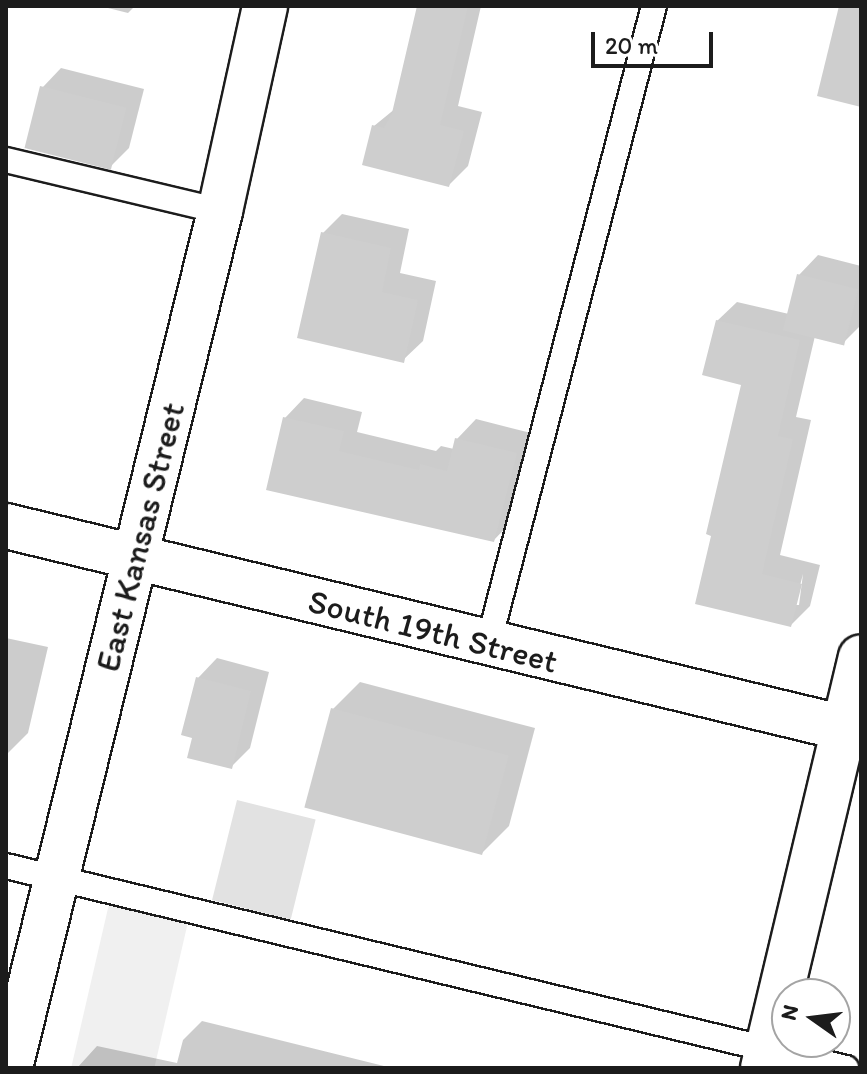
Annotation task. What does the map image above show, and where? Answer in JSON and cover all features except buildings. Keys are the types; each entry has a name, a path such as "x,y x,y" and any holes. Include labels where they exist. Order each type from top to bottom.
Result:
{"street":[{"name":"East Kansas Street","path":"10,1068 53,878 220,211 265,6"},
{"name":"South 19th Street","path":"6,526 852,731"},
{"path":"766,1059 852,731 861,658"}],"lane":[{"path":"488,645 654,6"},
{"path":"6,160 220,211"},
{"path":"6,866 766,1059 846,1068"}],"shaded area":[{"path":"237,800 316,820 291,920 212,900"},
{"path":"109,904 188,922 154,1068 71,1068"}]}
